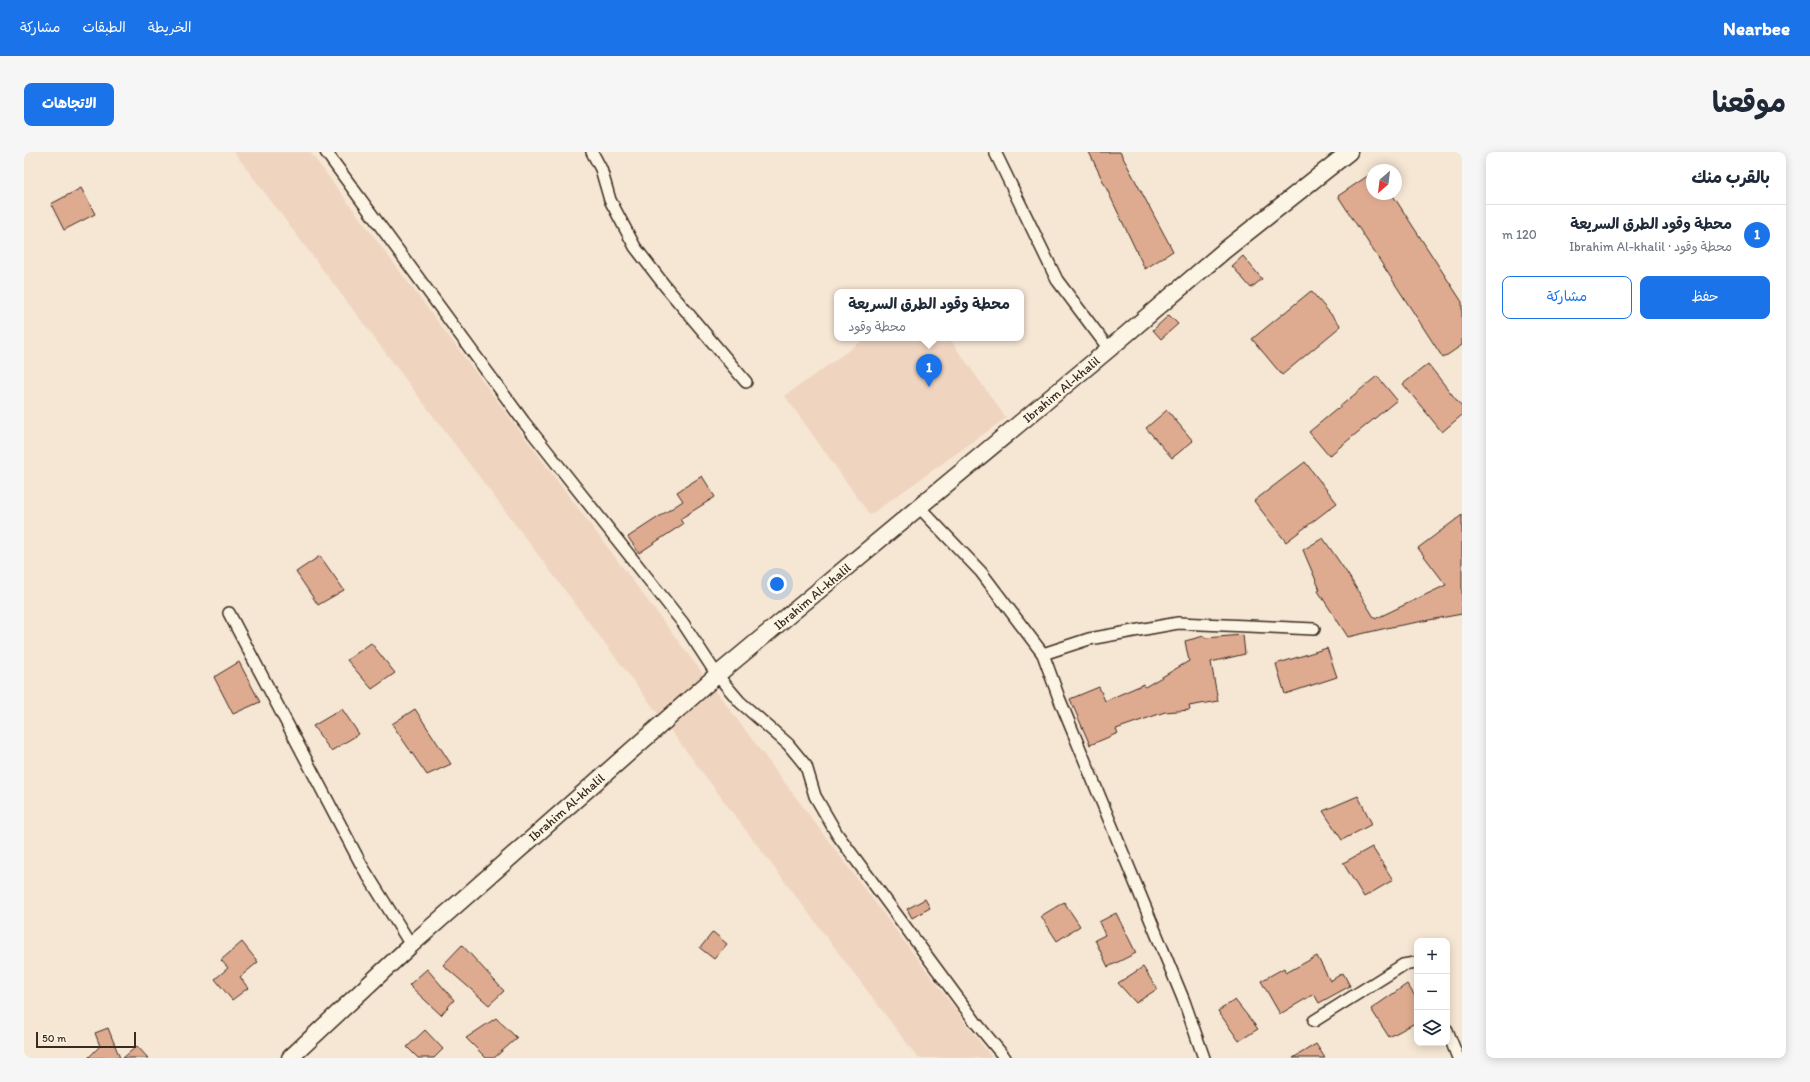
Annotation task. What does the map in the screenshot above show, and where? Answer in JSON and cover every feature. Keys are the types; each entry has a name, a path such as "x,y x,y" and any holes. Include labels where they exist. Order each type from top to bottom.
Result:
{"street":[{"path":"326,152 524,422 683,623 717,675 740,702 788,744 806,766 815,796 837,834 977,1024 1004,1058"},
{"path":"592,152 601,169 610,200 635,247 665,286 746,382"},
{"path":"995,152 1057,280 1109,349"},
{"name":"Ibrahim Al-khalil","path":"290,1058 411,945 717,675 1109,349 1225,250 1349,152"},
{"path":"919,507 981,572 1043,654 1059,698 1184,1001 1204,1058"},
{"path":"229,613 362,866 411,945"},
{"path":"1043,654 1089,639 1178,623 1314,629"},
{"path":"1314,1021 1403,964 1414,963"},
{"path":"1450,1038 1458,1058"}],"shaded area":[{"path":"234,152 310,152 992,1058 918,1058"},
{"path":"862,341 951,341 1006,418 870,515 785,396"}],"building":[{"path":"1089,152 1120,152 1173,251 1145,269"},
{"path":"1366,177 1366,200 1396,200 1462,302 1462,345 1443,358 1338,196"},
{"path":"81,188 95,214 64,230 51,204"},
{"path":"1243,256 1262,279 1251,288 1232,266"},
{"path":"1311,291 1341,326 1282,375 1252,339"},
{"path":"1169,315 1178,324 1161,339 1153,330"},
{"path":"1428,364 1462,407 1462,415 1442,432 1403,384"},
{"path":"1377,376 1397,400 1329,456 1309,432"},
{"path":"1167,410 1193,441 1172,458 1146,428"},
{"path":"1305,462 1337,503 1286,542 1254,501"},
{"path":"702,476 715,497 680,519 683,524 639,553 628,537 683,501 677,492"},
{"path":"1462,515 1462,614 1391,627 1348,637 1318,591 1320,590 1303,550 1323,538 1347,573 1375,619 1446,585 1418,548"},
{"path":"320,556 344,590 318,605 296,572"},
{"path":"1243,635 1245,654 1211,662 1218,701 1189,706 1190,710 1165,712 1116,729 1118,733 1090,745 1070,699 1099,687 1105,701 1144,684 1145,687 1189,661 1185,641 1204,636 1205,638"},
{"path":"371,643 395,673 372,689 347,660"},
{"path":"1327,648 1337,677 1285,694 1276,664"},
{"path":"239,662 260,702 233,714 214,677"},
{"path":"342,709 359,734 331,751 313,726"},
{"path":"415,709 451,764 427,775 392,724"},
{"path":"1358,796 1372,824 1342,840 1323,811"},
{"path":"1372,847 1393,880 1364,897 1343,863"},
{"path":"925,899 930,908 912,918 907,909"},
{"path":"1064,902 1080,926 1057,941 1041,916"},
{"path":"1116,913 1136,953 1108,967 1095,940 1105,935 1099,922"},
{"path":"713,932 727,944 714,959 700,948"},
{"path":"242,942 258,962 240,977 248,988 232,1000 215,979 228,968 221,960"},
{"path":"462,945 504,991 489,1005 443,965"},
{"path":"1317,956 1330,981 1343,973 1350,986 1319,1003 1314,994 1280,1014 1261,981 1284,968 1286,973"},
{"path":"1143,967 1157,989 1136,1003 1118,983"},
{"path":"427,969 454,1000 441,1015 409,985"},
{"path":"1407,984 1414,994 1414,1024 1389,1037 1371,1009"},
{"path":"1235,1000 1258,1029 1239,1041 1218,1011"},
{"path":"496,1018 517,1038 494,1058 486,1058 466,1038"},
{"path":"108,1028 120,1058 88,1058 100,1046 95,1033"},
{"path":"425,1030 443,1049 434,1058 418,1058 407,1047"},
{"path":"1316,1044 1325,1058 1293,1058"},
{"path":"137,1046 148,1058 123,1058"}],"place":[{"name":"محطة وقود الطرق السريعة","path":"929,387"}]}
